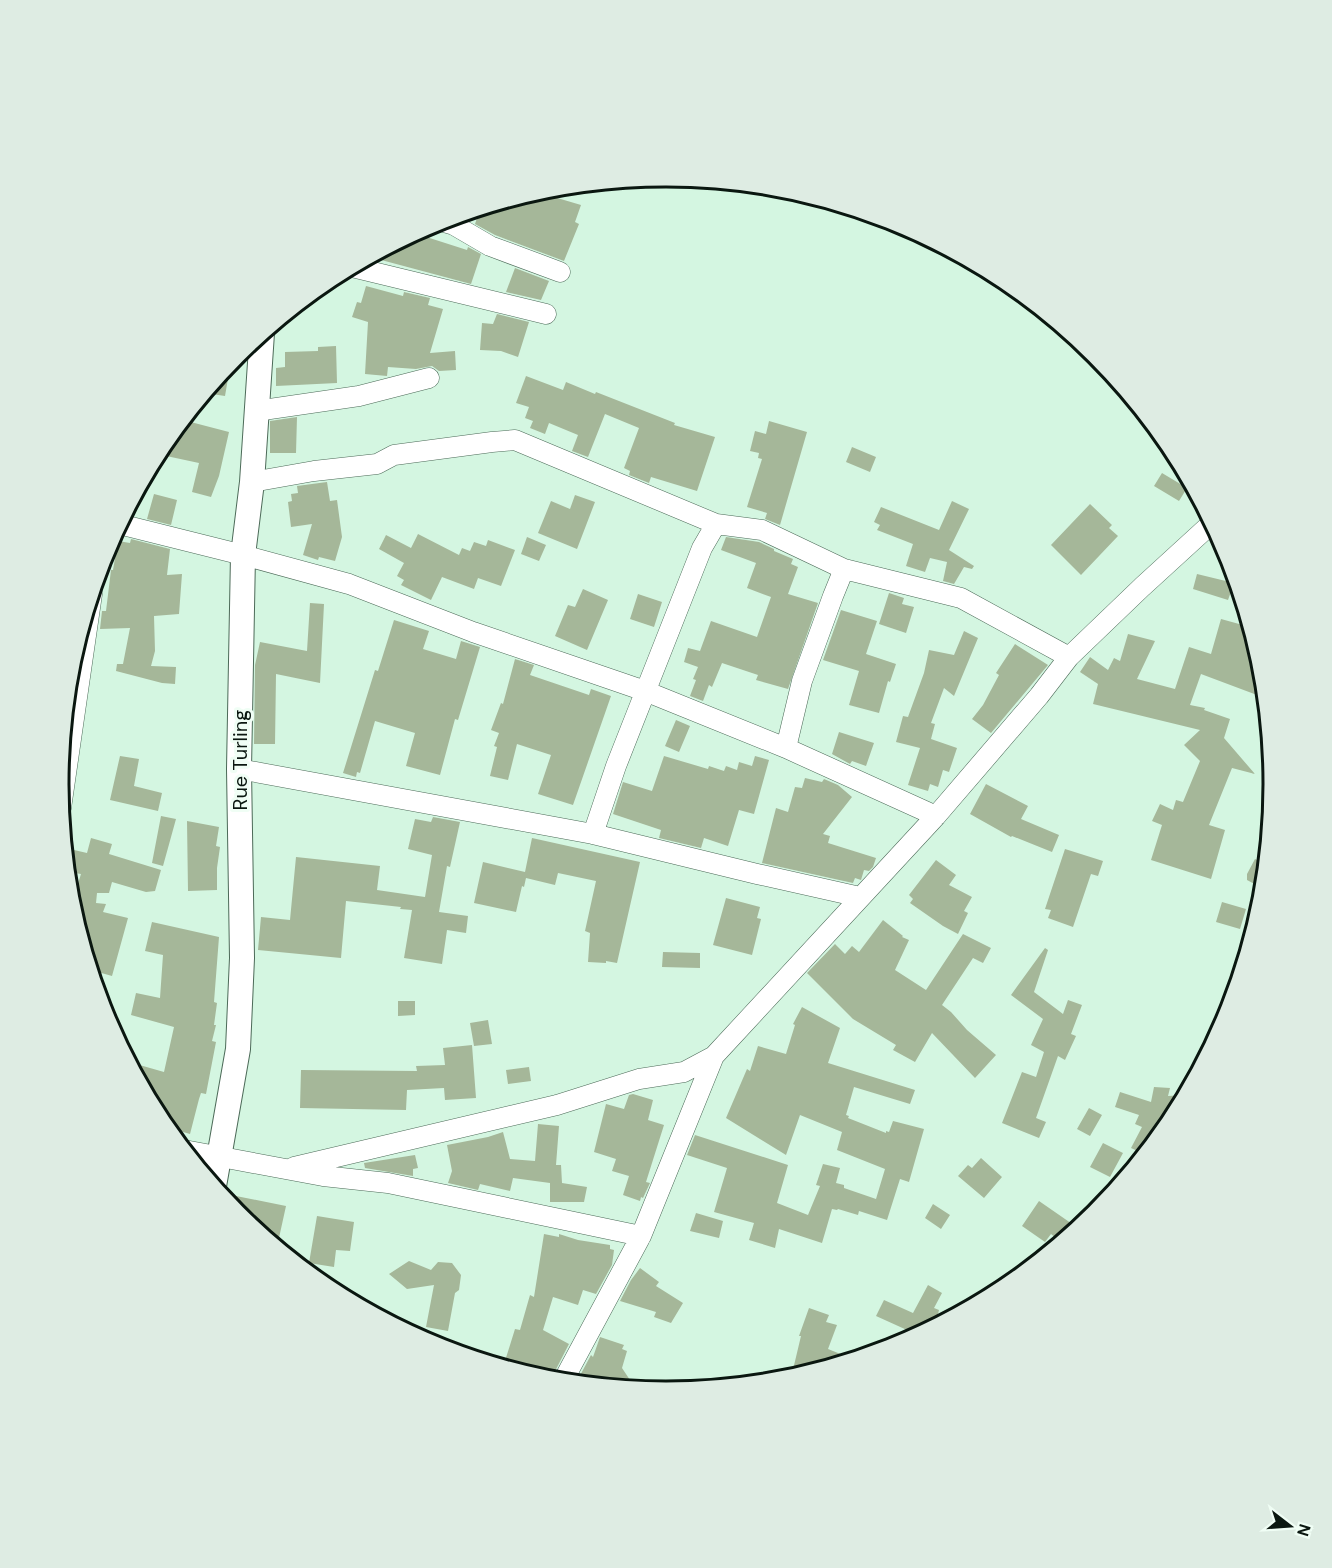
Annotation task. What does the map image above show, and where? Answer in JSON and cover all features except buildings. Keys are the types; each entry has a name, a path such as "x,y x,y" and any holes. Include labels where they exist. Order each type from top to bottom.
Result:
{"main road":[{"name":"Rue Turling","path":"216,1177 238,1049 242,958 239,769 243,555 252,482 261,346"}],"street":[{"path":"455,226 490,246 560,272"},
{"path":"363,270 546,314"},
{"path":"256,411 359,396 429,378"},
{"path":"252,482 314,471 377,464 394,455 492,441 515,440 716,525 762,530 844,569 961,598 1069,657"},
{"path":"593,834 645,691 702,548 716,525"},
{"path":"128,526 350,584 473,632 645,691 786,748 936,816"},
{"path":"290,1168 557,1105 639,1079 684,1072 714,1056 936,816 1039,696 1069,657 1206,530"},
{"path":"786,748 802,681 844,569"},
{"path":"70,746 83,653"},
{"path":"239,769 593,834 860,897"},
{"path":"567,1373 641,1236 714,1056"},
{"path":"196,1152 290,1168 323,1176 388,1183 641,1236"}]}
